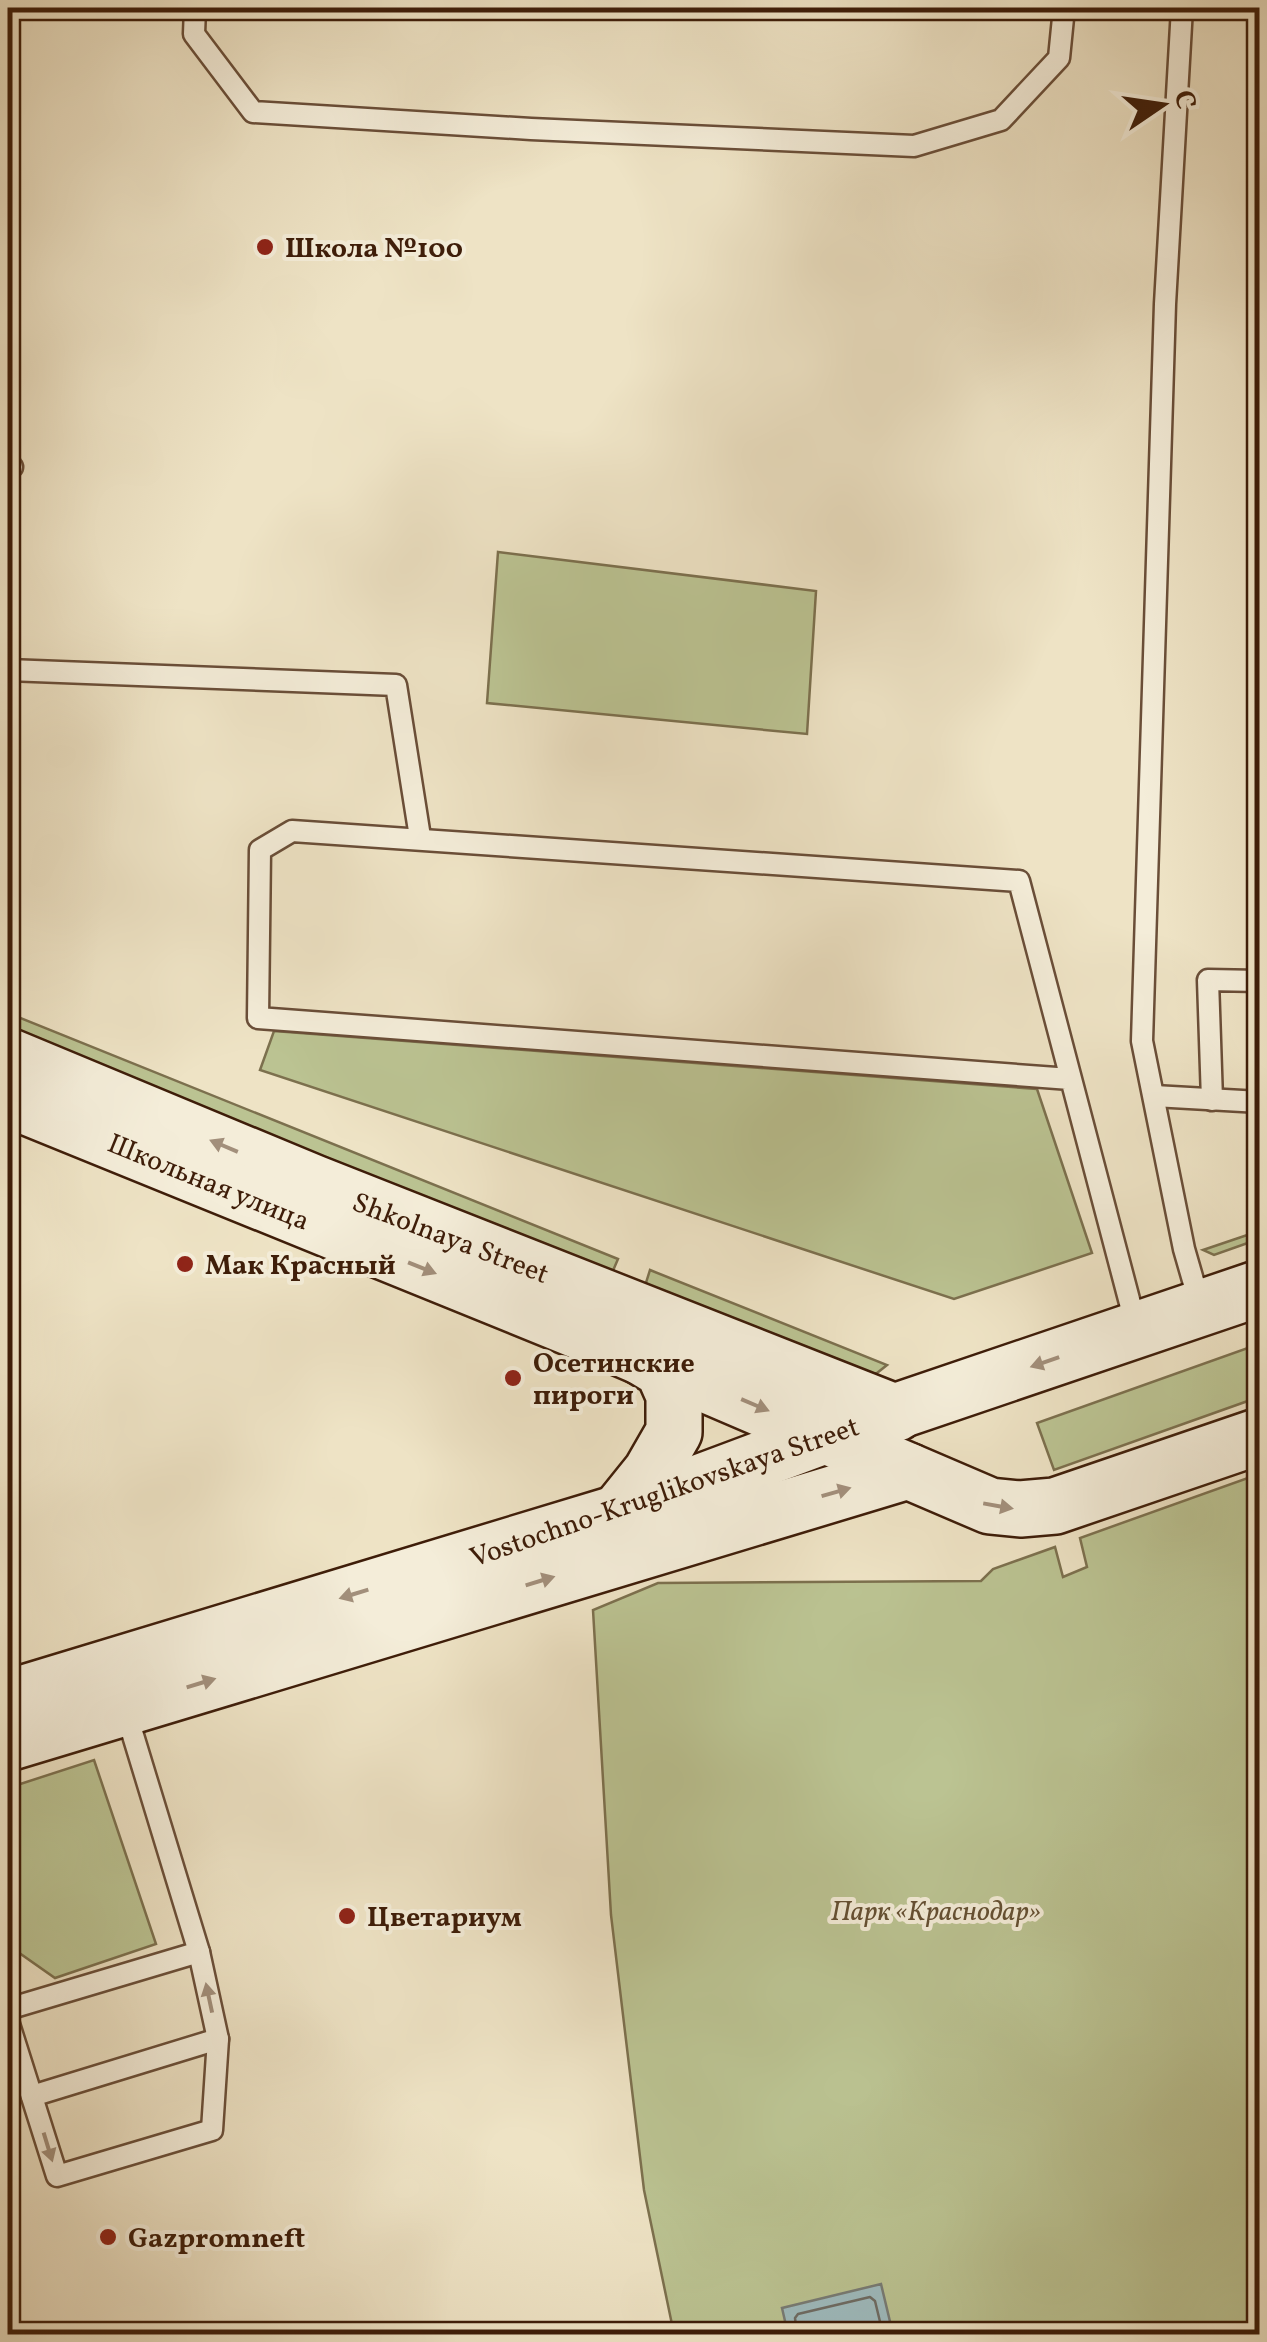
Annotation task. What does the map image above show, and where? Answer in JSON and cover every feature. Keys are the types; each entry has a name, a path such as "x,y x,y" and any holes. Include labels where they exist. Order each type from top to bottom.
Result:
{"main road":[{"name":"Shkolnaya Street","path":"8,1056 314,1183 897,1413"},
{"name":"Школьная улица","path":"8,1099 640,1356 908,1470"},
{"name":"Vostochno-Kruglikovskaya Street","path":"8,1743 118,1687 618,1513 824,1436 1260,1288"},
{"path":"618,1513 651,1472 674,1432 674,1395 663,1370 640,1356"},
{"path":"908,1470 990,1506 1055,1506 1260,1436"},
{"name":"Vostochno-Kruglikovskaya Street","path":"8,1698 118,1687 908,1470"}],"lane":[{"path":"195,8 194,34 252,112 914,146 1002,120 1058,58 1064,8"},
{"path":"1182,8 1165,304 1142,1041 1184,1249 1201,1309"},
{"path":"8,670 396,685 420,838"},
{"path":"1070,1079 258,1018 260,850 292,831 1019,880 1137,1330"},
{"path":"1212,1100 1208,980 1260,981"},
{"path":"1154,1096 1260,1102"},
{"path":"8,2021 57,2176 212,2130 218,2039 199,1952 118,1687"},
{"path":"8,2009 199,1952"},
{"path":"32,2096 218,2039"}],"green space":[{"path":"498,552 816,591 807,734 487,703"},
{"path":"8,1013 618,1259 612,1273 8,1029"},
{"path":"274,1031 1037,1089 1092,1253 954,1299 260,1070"},
{"path":"1259,1231 1259,1239 1214,1255 1203,1250"},
{"path":"650,1270 887,1365 877,1373 860,1374 645,1286"},
{"path":"1259,1344 1259,1397 1054,1470 1037,1423"},
{"name":"Парк «Краснодар»","path":"1259,1474 1259,2334 674,2334 644,2190 611,1915 593,1610 658,1583 981,1581 993,1569 1055,1547 1063,1577 1087,1567 1080,1538"},
{"path":"94,1760 156,1944 55,1978 8,1945 8,1788"}],"water":[{"path":"881,2284 893,2334 788,2334 782,2308"}],"place":[{"name":"Школа №100","path":"265,247"},
{"name":"Мак Красный","path":"185,1264"},
{"name":"Осетинские пироги","path":"513,1378"},
{"name":"Цветариум","path":"347,1916"},
{"name":"Gazpromneft","path":"108,2237"}]}
